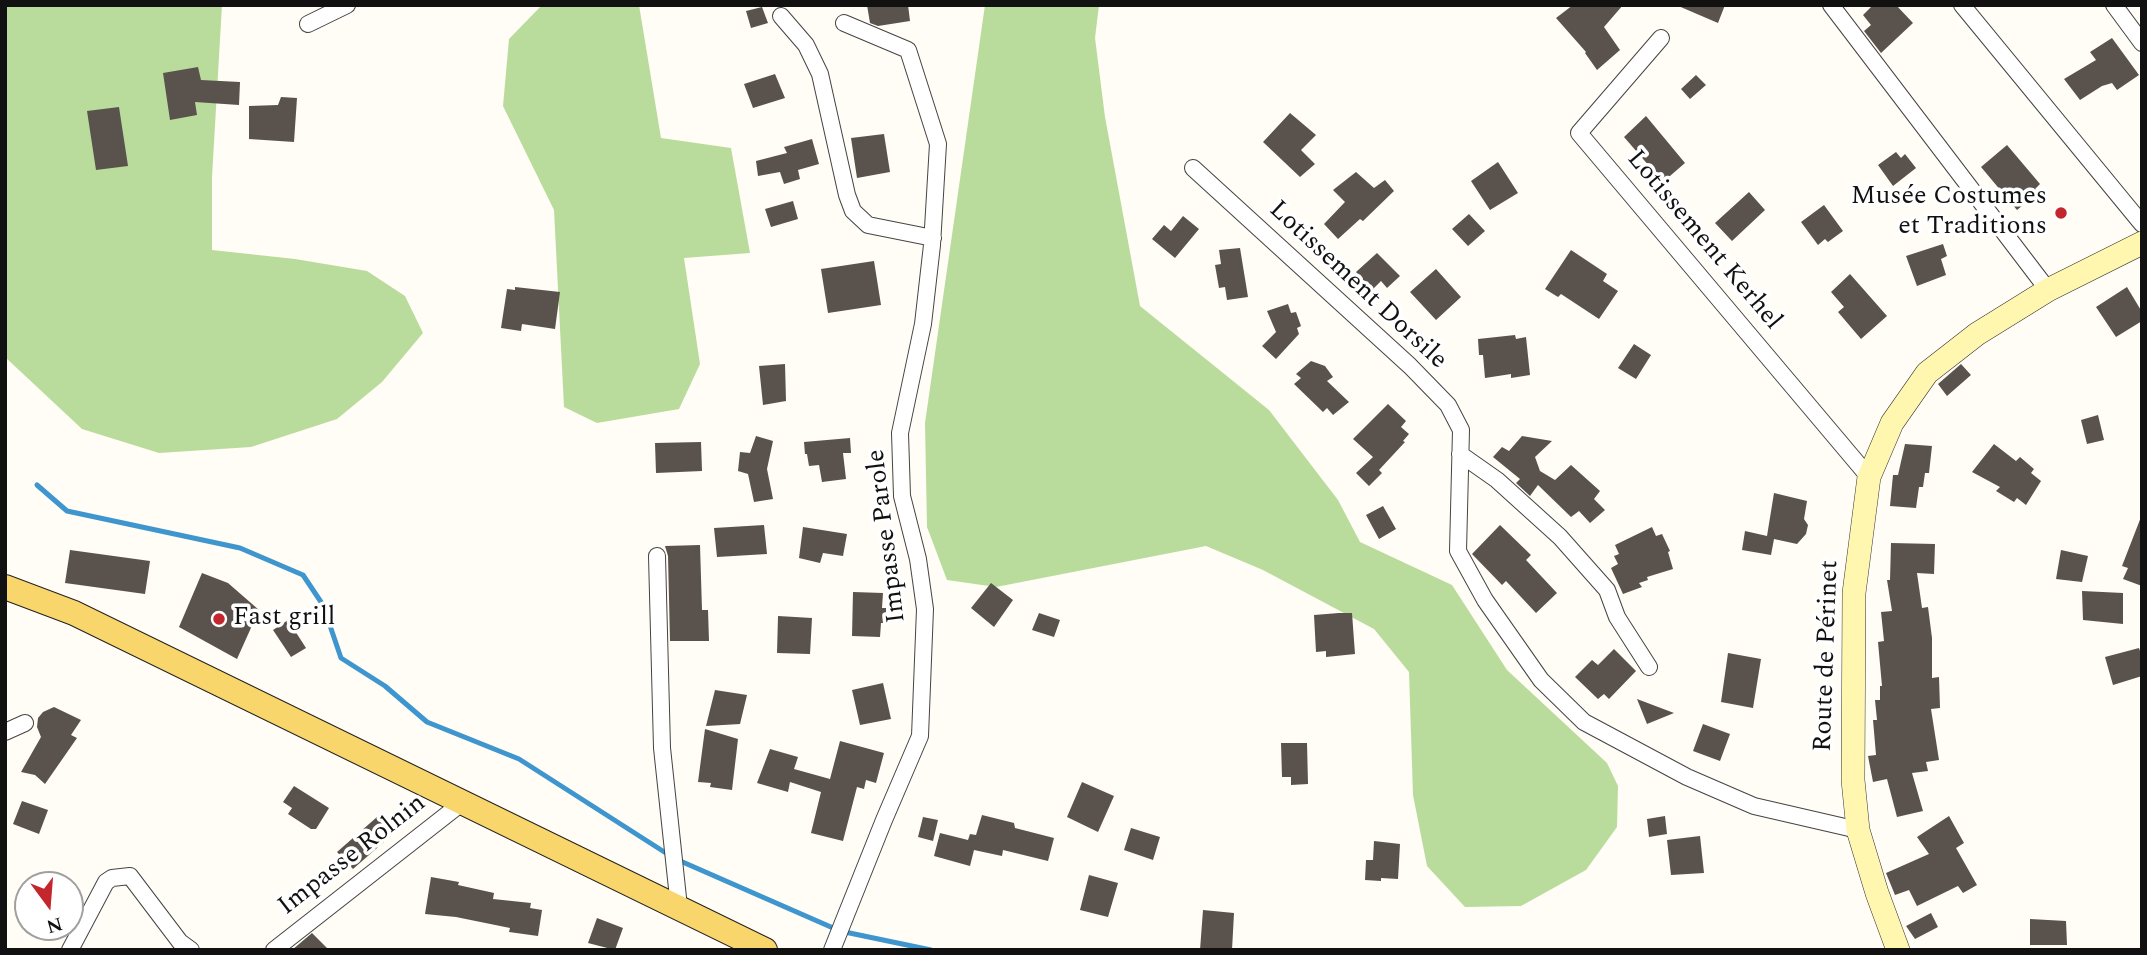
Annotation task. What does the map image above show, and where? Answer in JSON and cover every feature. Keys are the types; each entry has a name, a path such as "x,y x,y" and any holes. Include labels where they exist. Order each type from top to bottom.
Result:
{"main road":[{"name":"Route de Périnet","path":"1898,950 1858,830 1853,780 1854,593 1869,477 1892,423 1927,373 1977,334 2048,290 2142,243"},
{"path":"5,587 74,613 765,950"}],"street":[{"path":"308,24 346,5"},
{"path":"1831,5 2048,290"},
{"path":"1962,5 2142,224"},
{"path":"2114,5 2142,44"},
{"path":"781,16 806,45 820,74 853,211 868,225 933,238"},
{"name":"Impasse Parole","path":"837,938 920,736 925,609 918,559 902,496 900,433 923,324 933,238 938,144 908,50 844,23"},
{"name":"Lotissement Kerhel","path":"1661,38 1579,133 1869,477"},
{"name":"Lotissement Dorsile","path":"1194,169 1410,366 1448,405 1461,430 1458,551 1486,600 1541,680 1584,722 1687,776 1754,806 1858,830"},
{"path":"1460,454 1497,480 1560,537 1607,590 1617,617 1649,667"},
{"path":"657,556 662,748 679,907"},
{"path":"5,732 26,723"},
{"name":"Impasse Rolnin","path":"274,950 463,802"},
{"path":"70,950 106,882 121,876 130,876 138,884 188,949"}],"green space":[{"path":"5,5 222,5 212,177 212,250 295,259 367,271 405,296 423,333 382,382 337,419 251,447 159,453 82,429 5,357"},
{"path":"542,5 639,5 661,138 731,148 750,253 684,258 700,364 679,409 597,423 564,407 554,210 503,106 509,39"},
{"path":"985,5 1099,5 1095,38 1105,117 1140,306 1269,410 1338,500 1360,542 1452,585 1507,670 1607,763 1618,786 1617,827 1586,870 1521,906 1465,907 1427,866 1413,795 1409,672 1374,629 1263,570 1206,546 996,587 947,580 927,527 925,423"}],"building":[{"path":"867,5 908,5 910,21 878,26 870,23"},
{"path":"1573,5 1623,5 1604,27 1620,50 1597,70 1586,52 1556,18"},
{"path":"1676,5 1725,5 1718,23"},
{"path":"1873,5 1896,5 1913,23 1881,53 1864,31 1871,25 1863,15"},
{"path":"762,7 768,23 751,28 746,11"},
{"path":"2112,38 2139,75 2117,90 2112,83 2080,100 2064,79 2096,60 2090,52"},
{"path":"198,67 201,80 240,82 239,105 195,102 197,115 170,120 163,73"},
{"path":"775,74 785,98 753,108 744,84"},
{"path":"1696,75 1706,85 1690,99 1681,89"},
{"path":"281,97 297,98 294,142 249,139 249,106 278,105"},
{"path":"119,107 128,166 96,170 87,111"},
{"path":"1290,113 1316,135 1301,150 1315,164 1300,177 1263,142"},
{"path":"1646,116 1685,163 1663,182 1624,137"},
{"path":"884,134 890,172 857,178 851,138"},
{"path":"812,139 819,164 798,170 800,179 784,184 780,172 758,176 756,161 787,153 784,147"},
{"path":"2007,145 2040,184 2035,189 2038,193 2017,210 1981,167"},
{"path":"1896,152 1901,158 1905,154 1916,168 1893,186 1878,165"},
{"path":"1498,162 1518,193 1490,210 1471,181"},
{"path":"1356,172 1374,188 1385,180 1394,191 1363,221 1360,219 1338,239 1324,224 1345,202 1333,190"},
{"path":"1749,192 1765,210 1732,241 1715,223"},
{"path":"793,201 798,219 771,227 765,209"},
{"path":"1824,205 1843,231 1828,242 1825,239 1818,245 1801,222"},
{"path":"1469,214 1485,231 1468,246 1452,229"},
{"path":"1183,216 1199,229 1175,258 1152,239 1164,225 1171,231"},
{"path":"1943,244 1947,256 1941,259 1946,275 1917,286 1906,256"},
{"path":"1240,248 1248,297 1227,300 1225,287 1219,288 1215,265 1221,264 1219,250"},
{"path":"1571,250 1607,274 1603,281 1618,291 1599,319 1561,294 1558,297 1545,289"},
{"path":"1377,253 1400,276 1387,288 1381,281 1372,290 1356,272"},
{"path":"874,261 881,305 828,313 821,269"},
{"path":"1436,269 1461,297 1436,320 1410,292"},
{"path":"1850,274 1887,316 1861,339 1838,312 1844,307 1831,292"},
{"path":"515,287 560,292 555,329 522,324 521,331 501,328 507,289 515,290"},
{"path":"2127,287 2142,312 2142,321 2116,337 2096,307"},
{"path":"1288,304 1291,313 1296,312 1301,326 1297,328 1299,334 1276,359 1262,346 1276,332 1267,311"},
{"path":"1515,335 1516,339 1526,337 1530,375 1511,378 1511,374 1485,378 1478,339"},
{"path":"1634,344 1651,355 1636,379 1618,368"},
{"path":"1311,361 1325,366 1333,377 1327,381 1349,402 1333,415 1327,408 1323,412 1294,384 1301,378 1296,374"},
{"path":"785,364 786,401 763,405 759,366"},
{"path":"1961,364 1971,375 1947,396 1938,384"},
{"path":"1388,404 1406,421 1401,427 1409,434 1379,470 1382,473 1369,486 1356,473 1373,457 1353,439"},
{"path":"2098,415 2104,440 2087,444 2081,420"},
{"path":"756,436 773,441 767,469 773,499 754,502 748,474 738,471 740,452 750,453"},
{"path":"1522,436 1552,441 1535,457 1540,471 1555,480 1571,465 1600,491 1594,499 1605,510 1590,523 1579,511 1571,517 1538,485 1530,496 1516,483 1520,479 1493,457 1502,447 1509,451"},
{"path":"850,438 851,453 843,453 846,479 822,482 819,465 809,466 804,442"},
{"path":"701,442 702,471 656,473 655,443"},
{"path":"1905,444 1932,446 1929,473 1925,473 1923,487 1919,487 1916,508 1890,506 1893,475 1898,475"},
{"path":"1994,444 2016,461 2020,457 2034,469 2031,473 2041,481 2026,505 2017,498 2014,502 1996,491 2000,487 1972,472"},
{"path":"1774,493 1807,501 1804,519 1808,525 1806,534 1797,544 1774,539 1771,555 1742,550 1745,531 1767,536"},
{"path":"1383,506 1396,529 1379,539 1366,515"},
{"path":"2141,517 2142,586 2123,579 2128,568 2122,566"},
{"path":"764,525 767,554 717,557 714,528"},
{"path":"1500,525 1531,555 1526,560 1557,593 1536,613 1506,581 1502,585 1472,554"},
{"path":"803,527 847,534 843,556 823,553 820,563 799,558"},
{"path":"1652,527 1656,536 1662,534 1670,551 1668,552 1673,569 1647,577 1648,580 1639,583 1642,587 1623,594 1611,568 1618,564 1614,556 1619,554 1615,545"},
{"path":"1891,543 1935,544 1934,574 1917,573 1922,608 1928,607 1932,638 1932,678 1939,677 1940,708 1931,709 1939,760 1926,762 1928,771 1912,773 1923,811 1897,817 1887,779 1873,782 1868,756 1876,755 1873,720 1877,720 1875,700 1880,700 1882,686 1878,642 1884,641 1881,612 1892,611 1887,580 1890,580"},
{"path":"700,545 702,610 708,610 709,641 670,641 668,556 665,546"},
{"path":"70,550 150,561 145,594 65,583"},
{"path":"2061,550 2088,556 2082,582 2056,579"},
{"name":"Fast grill","path":"202,573 228,583 259,610 237,659 179,627"},
{"path":"991,583 1013,600 994,627 971,608"},
{"path":"2082,591 2123,593 2123,624 2083,620"},
{"path":"853,592 883,593 882,608 886,608 886,623 881,623 880,637 852,636"},
{"path":"1039,613 1060,620 1054,637 1032,630"},
{"path":"1352,613 1355,654 1326,657 1326,651 1316,652 1314,615"},
{"path":"778,616 812,618 810,654 777,653"},
{"path":"288,620 306,648 291,657 273,630"},
{"path":"2139,648 2142,676 2113,685 2105,657"},
{"path":"1614,649 1636,671 1609,699 1604,694 1598,699 1575,677 1592,660 1598,665"},
{"path":"1728,653 1761,659 1753,708 1721,702"},
{"path":"883,683 891,719 860,725 852,690"},
{"path":"715,690 747,695 740,724 706,726"},
{"path":"1637,699 1674,713 1647,724"},
{"path":"54,707 81,720 71,735 77,738 45,784 35,775 21,772 41,737 37,727 38,718 43,712"},
{"path":"1703,724 1730,734 1720,761 1693,751"},
{"path":"705,729 738,739 732,790 710,787 711,783 698,782"},
{"path":"840,741 884,753 876,783 866,780 864,789 857,787 843,841 811,833 821,792 790,782 788,792 757,783 770,749 798,757 794,769 830,779"},
{"path":"1281,743 1307,743 1308,784 1291,785 1291,777 1282,777"},
{"path":"1082,782 1114,796 1098,832 1067,817"},
{"path":"294,786 329,808 316,829 311,829 288,814 292,808 283,802"},
{"path":"22,801 48,810 39,834 13,824"},
{"path":"982,815 1014,823 1015,828 1054,838 1048,861 1003,850 1002,856 974,850 970,866 934,856 940,833 968,840 970,834 976,835"},
{"path":"1665,816 1667,834 1649,837 1647,819"},
{"path":"1949,816 1964,843 1956,848 1977,885 1963,893 1958,886 1917,906 1909,890 1895,895 1886,873 1929,854 1917,837"},
{"path":"377,817 393,834 353,869 337,852"},
{"path":"923,817 938,820 933,841 918,837"},
{"path":"1131,828 1160,837 1153,860 1124,850"},
{"path":"1700,836 1704,873 1671,875 1667,840"},
{"path":"1374,841 1400,844 1398,879 1365,880 1366,860 1373,860"},
{"path":"1089,875 1118,883 1108,917 1080,910"},
{"path":"431,877 494,893 493,899 531,903 530,908 542,910 538,936 509,932 510,928 456,917 425,914"},
{"path":"1203,910 1234,913 1232,950 1200,950"},
{"path":"1931,913 1938,927 1915,939 1906,926"},
{"path":"597,918 623,928 615,950 588,943"},
{"path":"2030,919 2066,921 2067,945 2030,945"},
{"path":"312,933 329,950 292,950"}],"waterway":[{"path":"37,485 67,511 240,548 303,575 323,605 341,658 385,686 427,722 519,759 669,855"},
{"path":"678,860 840,931 931,950"}],"place":[{"name":"Musée Costumes et Traditions","path":"2061,213"},
{"name":"Fast grill","path":"219,619"}]}
